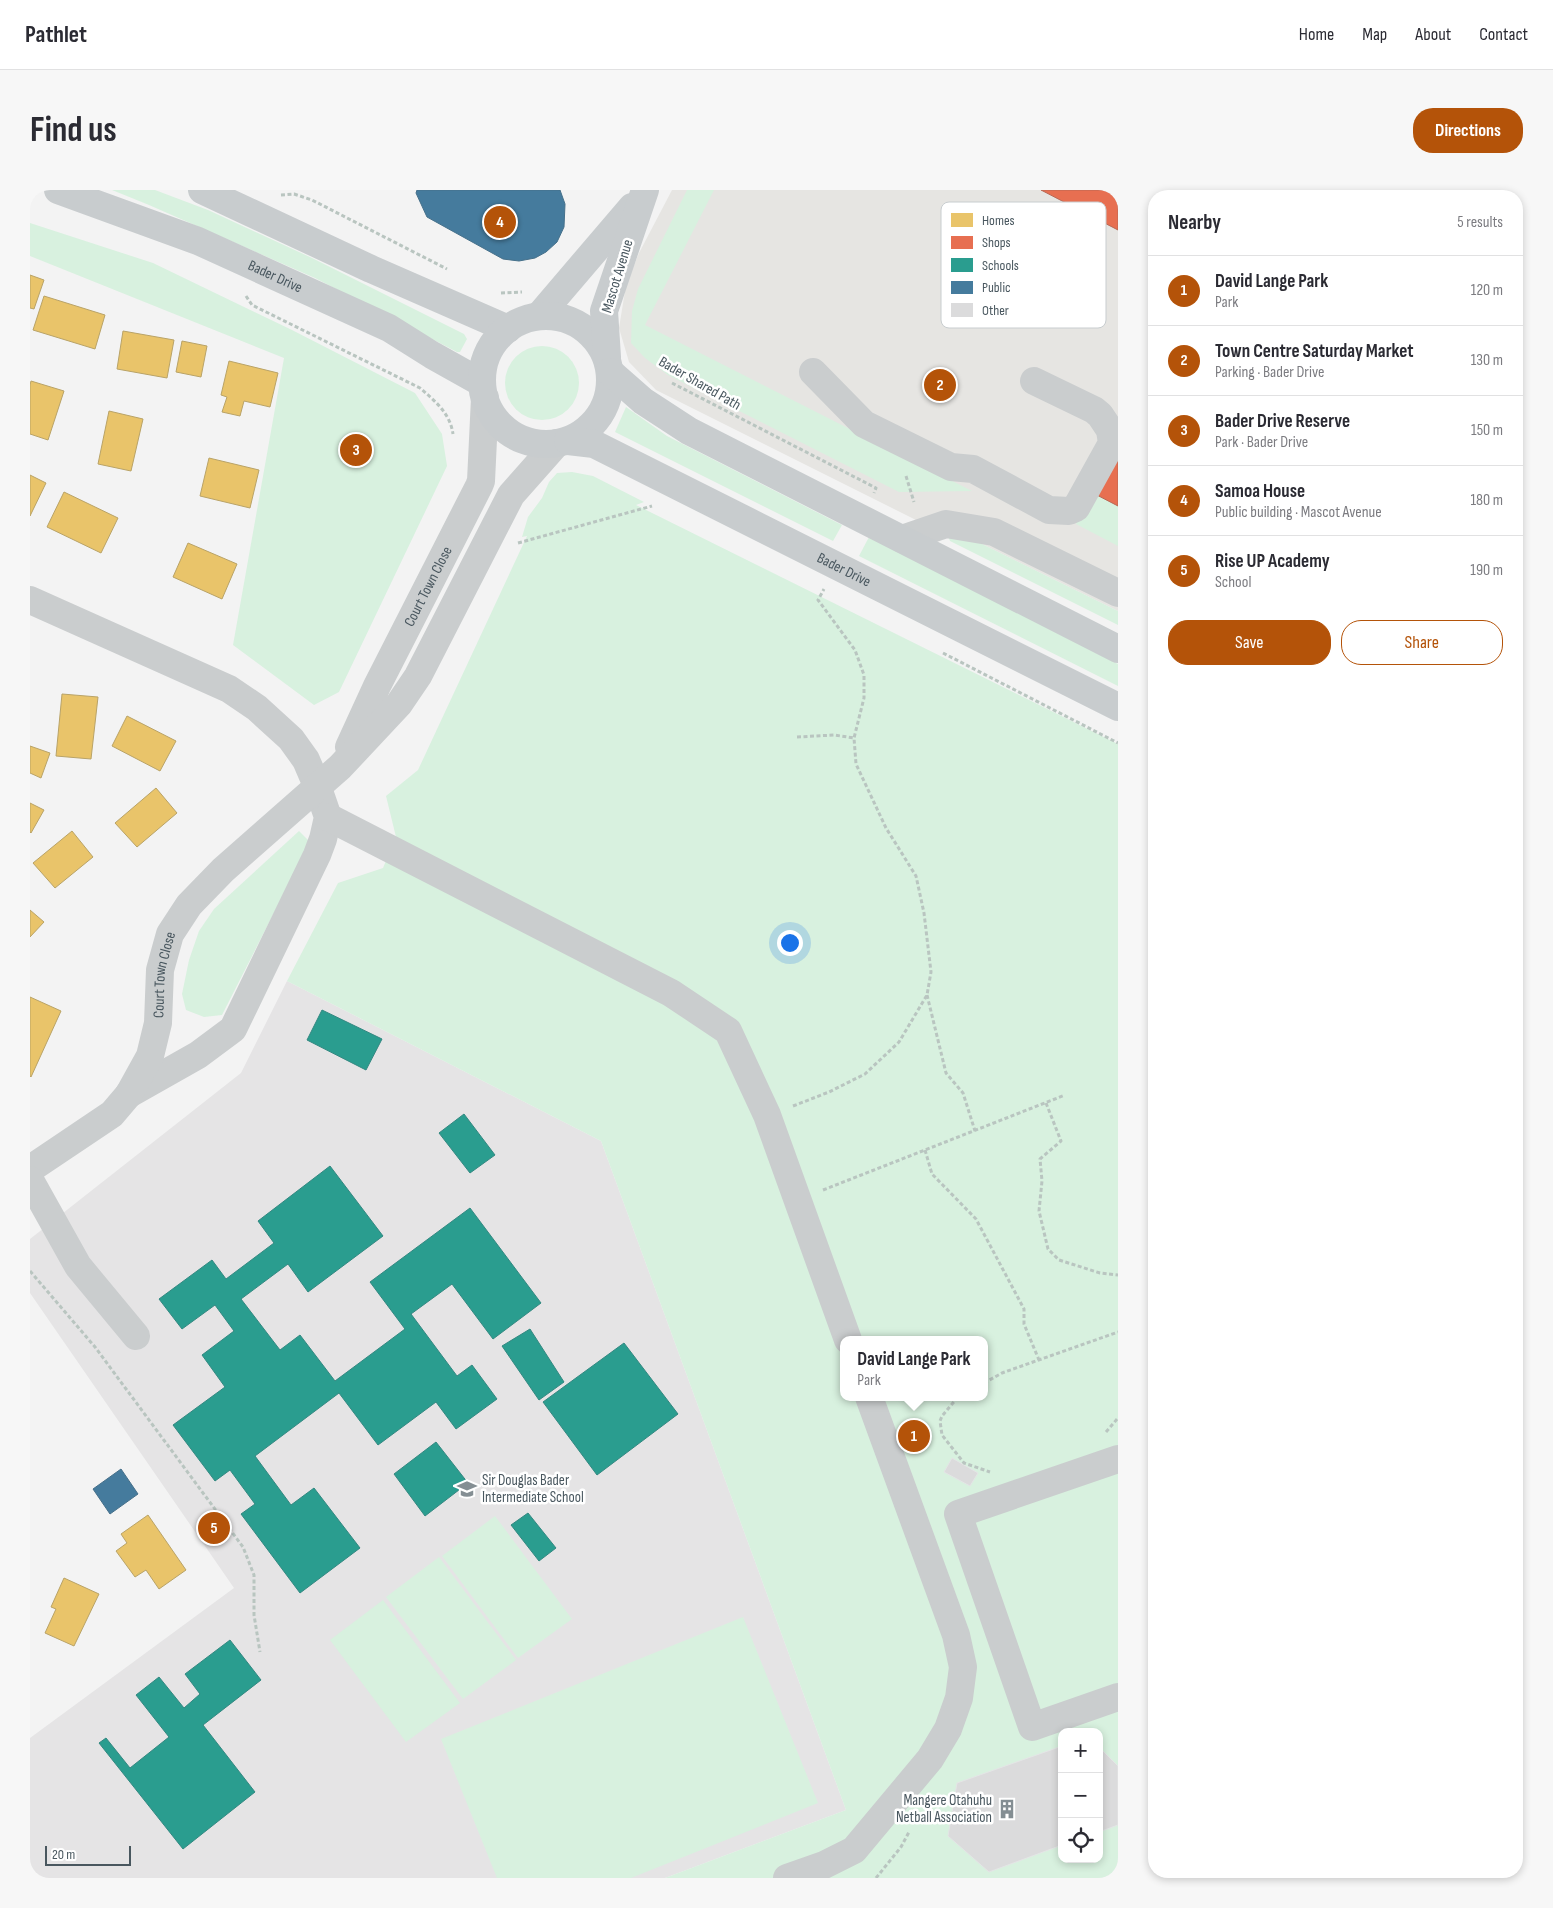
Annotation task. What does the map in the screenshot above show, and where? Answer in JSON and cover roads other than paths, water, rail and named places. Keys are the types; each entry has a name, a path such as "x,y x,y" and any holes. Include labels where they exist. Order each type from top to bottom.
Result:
{"main road":[{"name":"Bader Drive","path":"58,190 198,241 389,328 432,355 483,391"},
{"path":"202,190 371,269 508,329"},
{"name":"Mascot Avenue","path":"539,316 644,192"},
{"name":"Mascot Avenue","path":"609,365 604,311 644,192"},
{"path":"609,365 609,394 602,414 587,430 563,442 539,444 521,439 505,429 493,415 483,391 484,363 493,344 508,329 522,320 539,316 561,317 580,325 596,339 609,365 643,401 690,431 1118,649"},
{"name":"Bader Drive","path":"563,442 594,444 1118,707"}],"street":[{"path":"813,372 864,424 951,467 973,469 1049,510 1068,511 1076,508 1112,443 1110,430 1100,415 1094,410 1034,380"},
{"name":"Court Town Close","path":"340,767 377,686 481,481 483,391"},
{"name":"Court Town Close","path":"30,1169 112,1114 129,1094 150,1056 158,1023 160,970 170,934 188,905 223,870 318,788 399,704 418,676 511,495 563,442"},
{"path":"902,540 946,524 994,532 1118,593"},
{"path":"30,600 229,689 257,708 291,739 306,760 328,817 317,855 233,1029 198,1055 129,1094"},
{"path":"328,817 671,993 728,1031 767,1116 847,1336"},
{"path":"30,1180 78,1266 136,1336"},
{"path":"787,1878 824,1865 854,1850 930,1759 948,1729 960,1698 963,1667 956,1636 870,1401"},
{"path":"1118,1459 958,1514 1032,1726 1118,1697"},
{"path":"956,1636 995,1619"}],"place":[{"name":"Samoa House","path":"500,222"},
{"name":"Town Centre Saturday Market","path":"940,385"},
{"name":"Bader Drive Reserve","path":"356,450"},
{"name":"David Lange Park","path":"914,1436"},
{"name":"Sir Douglas Bader Intermediate School","path":"467,1489"},
{"name":"Rise UP Academy","path":"214,1528"},
{"name":"Mangere Otahuhu Netball Association","path":"1007,1809"}]}
